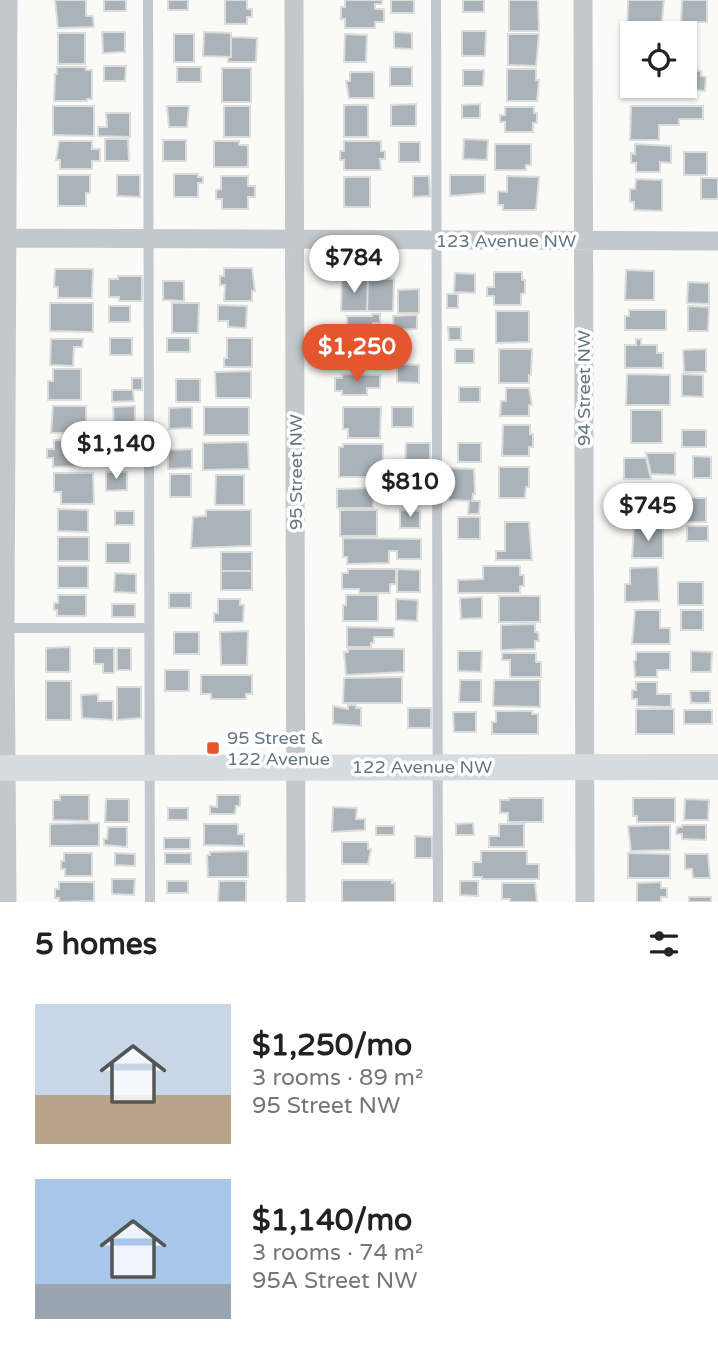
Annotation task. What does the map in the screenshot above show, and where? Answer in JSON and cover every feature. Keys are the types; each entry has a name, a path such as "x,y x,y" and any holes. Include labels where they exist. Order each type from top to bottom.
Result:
{"street":[{"path":"7,902 3,768 4,238 8,0"},
{"name":"95 Street NW","path":"294,0 296,902"},
{"name":"94 Street NW","path":"583,0 585,902"},
{"name":"123 Avenue NW","path":"4,238 718,242"},
{"name":"122 Avenue NW","path":"3,768 718,767"}],"lane":[{"path":"148,0 150,902"},
{"path":"436,0 438,902"},
{"path":"5,628 149,628"}],"building":[{"path":"55,0 86,0 86,16 93,16 94,27 58,28"},
{"path":"104,0 126,0 126,11 104,11"},
{"path":"168,0 188,0 188,10 168,10"},
{"path":"225,0 247,0 247,9 252,9 252,17 247,17 247,24 225,24"},
{"path":"345,0 382,0 382,4 375,4 375,9 384,9 384,22 375,22 375,28 345,28 345,19 341,19 341,7 345,7"},
{"path":"391,0 414,0 414,13 391,13"},
{"path":"463,0 484,0 484,12 463,12"},
{"path":"509,0 538,0 539,31 509,31"},
{"path":"628,0 664,0 662,21 627,21"},
{"path":"682,0 707,0 707,22 681,21"},
{"path":"462,31 486,31 485,56 462,56"},
{"path":"102,32 125,32 125,52 103,53"},
{"path":"204,32 231,33 231,57 203,56"},
{"path":"394,32 412,33 412,49 394,48"},
{"path":"58,33 85,33 85,64 58,64"},
{"path":"174,34 194,34 194,62 174,62"},
{"path":"345,34 367,35 366,62 344,62"},
{"path":"508,34 539,34 536,66 508,65"},
{"path":"231,37 257,38 256,62 228,62 228,57 231,57"},
{"path":"104,66 126,66 125,81 104,81"},
{"path":"57,67 86,67 86,70 92,70 92,99 54,101"},
{"path":"177,67 201,67 201,82 177,82"},
{"path":"390,67 412,67 412,86 390,86"},
{"path":"222,68 251,68 251,102 222,102"},
{"path":"507,69 536,69 536,80 539,80 537,101 507,101"},
{"path":"463,70 484,70 483,86 463,86"},
{"path":"697,71 706,77 705,91 697,90"},
{"path":"350,72 374,72 374,98 349,98 346,81 350,81"},
{"path":"416,104 416,126 391,126 391,105"},
{"path":"480,104 480,118 462,118 462,105"},
{"path":"344,105 368,105 368,137 344,137"},
{"path":"53,106 94,106 94,136 53,135"},
{"path":"167,106 189,106 187,127 169,127"},
{"path":"224,106 250,106 250,137 224,137"},
{"path":"631,106 703,106 703,119 679,119 679,125 659,125 659,140 630,140"},
{"path":"505,107 534,107 537,123 533,123 533,132 505,132 505,122 500,122 500,115 505,115"},
{"path":"106,113 130,113 130,137 98,136 98,127 107,127"},
{"path":"105,139 128,139 129,161 105,161"},
{"path":"464,139 488,140 487,160 463,159"},
{"path":"163,140 186,140 186,161 163,161"},
{"path":"59,141 92,141 92,149 100,149 100,161 92,161 92,169 60,169 60,160 56,160"},
{"path":"214,141 239,141 239,145 248,145 248,167 214,167"},
{"path":"344,141 381,141 381,151 385,151 385,159 380,159 381,170 344,170 340,151 344,151"},
{"path":"399,142 420,142 420,162 399,162"},
{"path":"495,144 531,144 531,165 526,165 526,170 495,170"},
{"path":"635,144 671,146 671,163 660,162 660,172 636,172 636,163 631,163"},
{"path":"684,152 707,152 707,175 684,175"},
{"path":"174,174 198,174 198,177 203,177 203,183 198,183 198,197 174,197"},
{"path":"58,175 90,175 90,193 86,193 86,206 58,206"},
{"path":"117,175 140,175 140,197 117,196"},
{"path":"450,175 485,175 485,193 450,196"},
{"path":"221,176 248,176 248,186 255,186 255,197 248,197 248,209 222,209 222,199 216,199 216,190 221,189"},
{"path":"413,176 429,176 430,196 413,197"},
{"path":"507,176 539,177 536,210 503,210 503,205 498,205 498,191 507,192"},
{"path":"344,177 370,177 370,207 344,207"},
{"path":"701,178 718,178 718,199 701,199"},
{"path":"636,179 662,180 662,211 634,210 634,202 630,202 630,189 635,189"},
{"path":"224,268 252,268 255,291 252,291 252,301 224,301 225,285 220,285 220,276 224,276"},
{"path":"55,269 93,269 92,298 58,298 58,287 54,287"},
{"path":"626,270 654,271 654,300 625,300"},
{"path":"494,272 522,272 525,293 521,294 521,305 494,305 494,296 487,296 487,287 494,287"},
{"path":"455,273 475,274 475,293 454,292"},
{"path":"118,276 142,276 142,301 119,301 119,297 109,297 109,279 118,279"},
{"path":"342,278 368,279 367,311 341,311"},
{"path":"368,279 394,279 393,311 367,311"},
{"path":"163,281 184,281 184,301 163,300"},
{"path":"688,282 709,283 709,304 687,303"},
{"path":"419,289 419,313 398,313 398,290"},
{"path":"447,294 458,294 458,308 447,308"},
{"path":"50,303 93,303 93,332 50,331"},
{"path":"172,303 199,303 198,333 172,333"},
{"path":"218,305 247,306 246,328 228,327 228,321 218,321"},
{"path":"109,306 130,306 130,322 109,322"},
{"path":"688,306 709,307 708,331 688,331"},
{"path":"629,310 666,310 666,330 625,330 625,316 629,316"},
{"path":"496,311 529,311 529,342 496,343"},
{"path":"380,314 380,323 373,323 372,355 347,355 347,316"},
{"path":"417,315 417,329 394,330 393,316"},
{"path":"448,327 461,327 461,340 449,340"},
{"path":"110,338 132,338 132,355 110,355"},
{"path":"167,338 190,338 190,352 167,352"},
{"path":"227,338 252,338 252,367 224,367"},
{"path":"51,339 83,339 82,347 74,347 73,366 50,365"},
{"path":"636,339 641,339 641,345 657,345 657,353 663,353 663,368 625,368 625,345 636,345"},
{"path":"455,349 474,349 474,363 455,363"},
{"path":"499,349 532,349 529,383 499,383"},
{"path":"706,349 706,372 684,372 683,350"},
{"path":"397,364 419,365 419,383 397,382"},
{"path":"53,369 81,369 81,400 48,400 48,381 53,381"},
{"path":"251,371 251,398 216,398 215,372"},
{"path":"342,374 380,375 380,388 367,388 367,395 342,395 342,391 335,391 335,378 342,378"},
{"path":"627,374 670,375 670,405 626,405"},
{"path":"682,374 703,375 703,397 682,396"},
{"path":"132,378 142,378 142,390 133,390 134,401 112,402 112,390 132,390"},
{"path":"176,379 200,379 200,402 176,402"},
{"path":"459,387 480,387 480,402 459,402"},
{"path":"506,388 529,388 532,405 529,405 529,416 500,416 501,401 506,401"},
{"path":"53,406 86,406 86,433 51,433"},
{"path":"135,406 135,424 114,424 113,407"},
{"path":"192,407 192,428 169,429 169,408"},
{"path":"204,407 249,407 249,435 204,435"},
{"path":"343,407 381,407 380,438 348,438 348,429 343,429"},
{"path":"392,407 413,407 413,427 392,427"},
{"path":"631,410 662,410 662,443 631,443"},
{"path":"503,425 530,425 533,447 529,447 529,456 502,456"},
{"path":"682,430 706,430 706,447 682,447"},
{"path":"103,439 131,439 131,466 103,466"},
{"path":"54,440 83,440 83,443 93,443 93,463 53,467 53,458 47,458 47,449 54,449"},
{"path":"248,442 249,469 203,470 203,443"},
{"path":"406,443 430,443 430,471 405,471"},
{"path":"458,443 481,443 481,462 458,462"},
{"path":"343,444 383,444 383,477 339,477 339,447 343,447"},
{"path":"192,449 192,468 168,469 168,450"},
{"path":"646,453 675,453 675,475 651,474"},
{"path":"693,456 711,457 711,478 693,478"},
{"path":"624,458 646,458 651,479 624,479"},
{"path":"499,467 529,467 529,487 526,487 525,498 499,498"},
{"path":"450,468 474,469 475,494 472,501 480,501 479,514 468,514 469,501 448,500"},
{"path":"106,472 127,472 127,490 106,491"},
{"path":"54,473 93,473 94,504 61,504 61,492 54,492"},
{"path":"170,474 191,474 191,497 170,497"},
{"path":"216,475 244,475 244,505 215,505"},
{"path":"404,482 426,482 426,497 405,498"},
{"path":"632,487 656,488 656,517 632,517 632,506 628,506 628,498 632,498"},
{"path":"373,488 373,508 337,508 337,489"},
{"path":"681,498 706,498 706,522 681,522"},
{"path":"58,509 88,510 88,532 58,531"},
{"path":"206,510 251,510 251,546 191,548 193,517 206,516"},
{"path":"340,510 377,510 377,536 340,536"},
{"path":"400,510 420,511 420,528 400,528"},
{"path":"115,511 134,511 134,525 115,525"},
{"path":"458,517 480,517 480,539 458,539"},
{"path":"505,522 529,522 532,560 496,560 496,551 505,551"},
{"path":"687,526 708,526 708,541 687,541"},
{"path":"634,527 663,527 663,558 632,558"},
{"path":"58,537 89,537 89,561 58,561"},
{"path":"343,538 421,539 421,559 397,559 397,551 389,551 389,563 347,564 347,557 343,557"},
{"path":"106,543 130,543 130,563 106,563"},
{"path":"221,552 252,552 252,571 221,571"},
{"path":"58,566 88,566 88,588 58,588"},
{"path":"483,566 520,566 520,575 524,575 524,586 520,586 520,593 458,593 458,580 483,579"},
{"path":"658,567 659,601 625,602 625,584 630,584 630,568"},
{"path":"348,569 396,569 396,584 390,584 390,593 359,593 359,589 342,589 342,573 348,573"},
{"path":"397,569 420,570 420,592 397,592"},
{"path":"221,571 252,571 252,590 221,590"},
{"path":"115,573 136,574 136,593 114,592"},
{"path":"678,582 703,582 703,605 678,605"},
{"path":"169,593 191,593 191,608 169,608"},
{"path":"58,595 86,595 86,616 57,616 54,603 58,603"},
{"path":"346,595 378,595 378,621 343,621"},
{"path":"499,596 540,596 540,622 499,622"},
{"path":"482,597 482,618 461,619 460,598"},
{"path":"218,599 240,599 240,605 244,605 243,622 214,622 214,613 218,613"},
{"path":"396,599 418,600 417,621 396,620"},
{"path":"112,604 135,604 135,617 112,617"},
{"path":"635,610 660,610 660,628 670,628 670,644 632,644"},
{"path":"681,610 703,610 703,630 681,630"},
{"path":"535,624 539,641 535,641 535,649 501,650 501,625"},
{"path":"347,627 394,628 394,637 374,637 371,647 347,647"},
{"path":"248,631 247,665 221,665 220,632"},
{"path":"174,632 199,632 199,654 174,654"},
{"path":"70,647 70,672 46,672 46,648"},
{"path":"94,648 114,648 114,673 103,673 103,664 94,664"},
{"path":"117,648 131,648 131,670 117,670"},
{"path":"348,649 404,649 404,672 346,675 344,652 348,652"},
{"path":"458,651 482,651 481,672 458,671"},
{"path":"691,651 712,652 711,672 691,672"},
{"path":"636,652 670,652 670,670 657,670 657,677 635,677"},
{"path":"502,653 536,653 536,662 541,662 541,677 510,677 510,660 502,660"},
{"path":"165,670 189,670 189,691 165,691"},
{"path":"201,675 252,675 252,694 246,694 246,699 211,699 211,694 201,694"},
{"path":"402,677 402,703 343,703 344,678"},
{"path":"460,680 481,680 481,702 459,702"},
{"path":"494,680 540,680 540,707 493,706"},
{"path":"46,681 71,681 71,720 46,720"},
{"path":"636,682 657,682 657,694 671,694 671,707 637,706 637,699 632,699"},
{"path":"117,687 141,687 141,718 117,720"},
{"path":"690,691 710,691 710,703 691,703"},
{"path":"98,694 98,701 113,701 113,720 82,718 81,695"},
{"path":"348,705 361,708 361,726 333,724 333,706 348,709"},
{"path":"408,708 431,708 431,728 408,728"},
{"path":"636,709 674,709 674,734 636,734"},
{"path":"684,710 712,710 712,724 684,724"},
{"path":"496,711 532,711 532,714 538,714 538,734 492,734"},
{"path":"453,712 476,712 476,732 454,732"},
{"path":"60,795 89,795 89,821 53,820 53,800 60,800"},
{"path":"217,795 240,795 240,806 236,806 235,814 210,814 210,806 217,807"},
{"path":"543,798 543,822 508,822 508,813 500,813 500,800"},
{"path":"633,798 675,798 675,822 637,822 637,816 633,816"},
{"path":"106,799 129,799 129,822 105,822"},
{"path":"685,799 709,800 708,820 684,820"},
{"path":"333,807 357,808 356,819 365,819 365,830 332,832"},
{"path":"168,808 188,808 188,820 168,820"},
{"path":"99,823 99,846 50,846 50,824"},
{"path":"473,823 474,835 456,835 456,824"},
{"path":"204,824 238,824 238,834 244,834 244,846 204,845"},
{"path":"499,824 524,824 524,847 489,847 489,836 499,836"},
{"path":"670,825 670,850 631,851 628,826"},
{"path":"706,825 706,840 682,839 682,834 676,834 677,827"},
{"path":"376,826 394,826 394,835 376,835"},
{"path":"108,827 127,827 127,847 104,845"},
{"path":"415,836 432,837 432,858 415,858"},
{"path":"164,838 190,838 190,849 164,849"},
{"path":"342,842 368,842 368,849 371,849 368,864 342,864"},
{"path":"248,851 248,877 208,877 207,855 210,855 210,852"},
{"path":"481,851 527,851 527,864 539,864 539,879 473,877 473,862 481,862"},
{"path":"64,853 92,853 92,876 65,876 65,869 61,869"},
{"path":"115,853 135,854 135,866 115,865"},
{"path":"165,853 191,853 191,864 165,864"},
{"path":"628,853 670,854 670,878 628,878"},
{"path":"685,854 708,854 710,878 693,878 692,869 685,869"},
{"path":"112,879 135,879 134,895 112,894"},
{"path":"342,880 392,880 392,883 395,883 395,902 342,902"},
{"path":"167,881 188,881 188,893 167,893"},
{"path":"219,881 246,881 246,902 218,902"},
{"path":"460,881 478,881 478,896 460,895"},
{"path":"59,882 94,882 94,901 59,902 59,898 55,898 55,889 59,889"},
{"path":"661,882 661,888 667,888 667,897 661,897 661,902 637,902 637,883"},
{"path":"502,883 535,883 537,902 510,902 510,899 502,899"},
{"path":"689,897 711,897 711,902 689,902"}],"place":[{"name":"95 Street & 122 Avenue","path":"213,748"}]}
